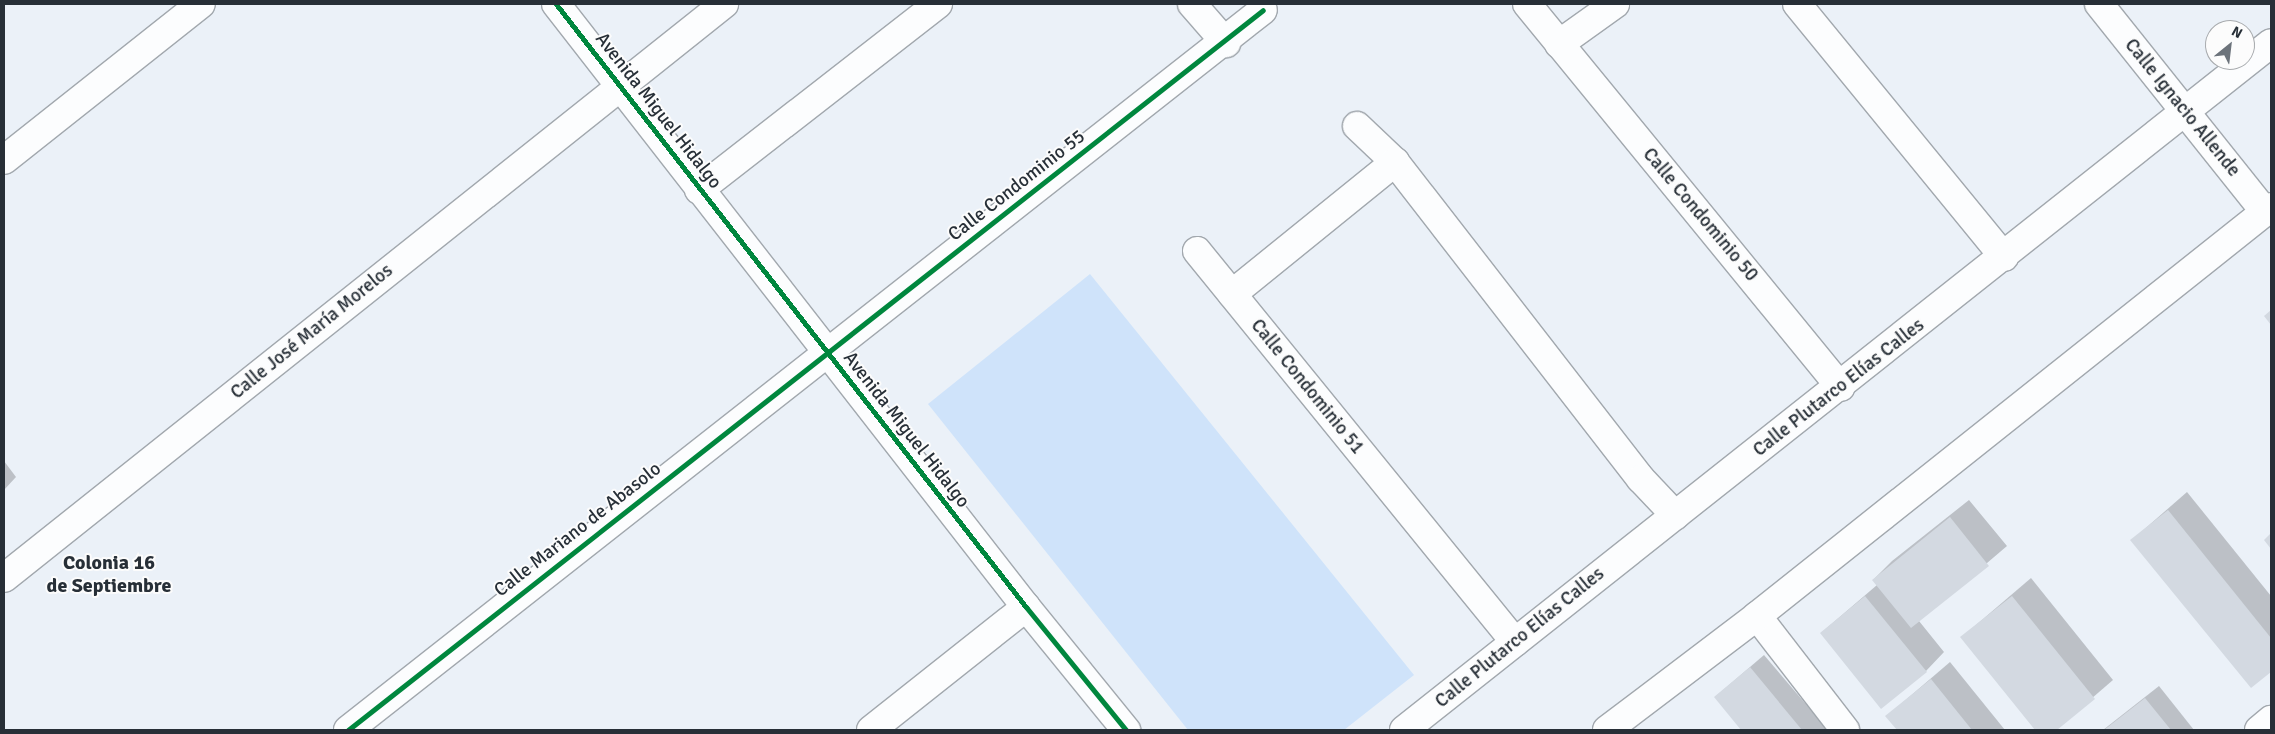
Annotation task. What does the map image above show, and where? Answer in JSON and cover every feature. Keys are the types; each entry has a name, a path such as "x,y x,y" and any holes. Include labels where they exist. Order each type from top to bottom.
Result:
{"street":[{"path":"4,160 201,4"},
{"name":"Avenida Miguel Hidalgo","path":"556,4 1026,607 1126,730"},
{"name":"Calle José María Morelos","path":"4,578 724,4"},
{"path":"700,190 938,4"},
{"path":"1192,4 1226,43"},
{"name":"Calle Condominio 50","path":"1527,4 1841,387"},
{"path":"1559,44 1615,4"},
{"path":"1797,4 2004,257"},
{"name":"Calle Ignacio Allende","path":"2099,4 2186,113 2268,209"},
{"name":"Calle Condominio 55","path":"827,353 1226,43 1263,10"},
{"name":"Calle Plutarco Elías Calles","path":"1404,730 1675,515 1841,387 2186,113 2271,43"},
{"path":"1357,126 1395,162 1641,479 1675,515"},
{"path":"1232,294 1395,162"},
{"path":"1607,730 1757,616 2268,209"},
{"name":"Calle Condominio 51","path":"1197,251 1515,642"},
{"name":"Calle Mariano de Abasolo","path":"348,730 827,353"},
{"path":"871,730 1026,607"},
{"path":"1757,616 1845,730"},
{"path":"2258,730 2271,720"}],"shaded area":[{"path":"1090,274 1414,675 1344,730 1188,730 928,404"}],"building":[{"path":"2271,310 2271,325 2264,316"},
{"path":"2168,510 2271,638 2271,672 2251,688 2130,540"},
{"path":"1950,517 1989,566 1911,628 1872,580"},
{"path":"2271,533 2271,549 2264,540"},
{"path":"1865,596 1927,672 1881,709 1820,633"},
{"path":"2012,596 2095,699 2057,730 2035,730 1960,637"},
{"path":"1750,667 1802,730 1741,730 1714,697"},
{"path":"1931,679 1972,730 1897,730 1885,716"},
{"path":"2145,698 2171,730 2104,730"}],"cycle path":[{"path":"556,4 1026,607 1126,730"},
{"path":"348,730 1263,10"}],"district":[{"name":"Colonia 16 de Septiembre","path":"109,574"}]}
